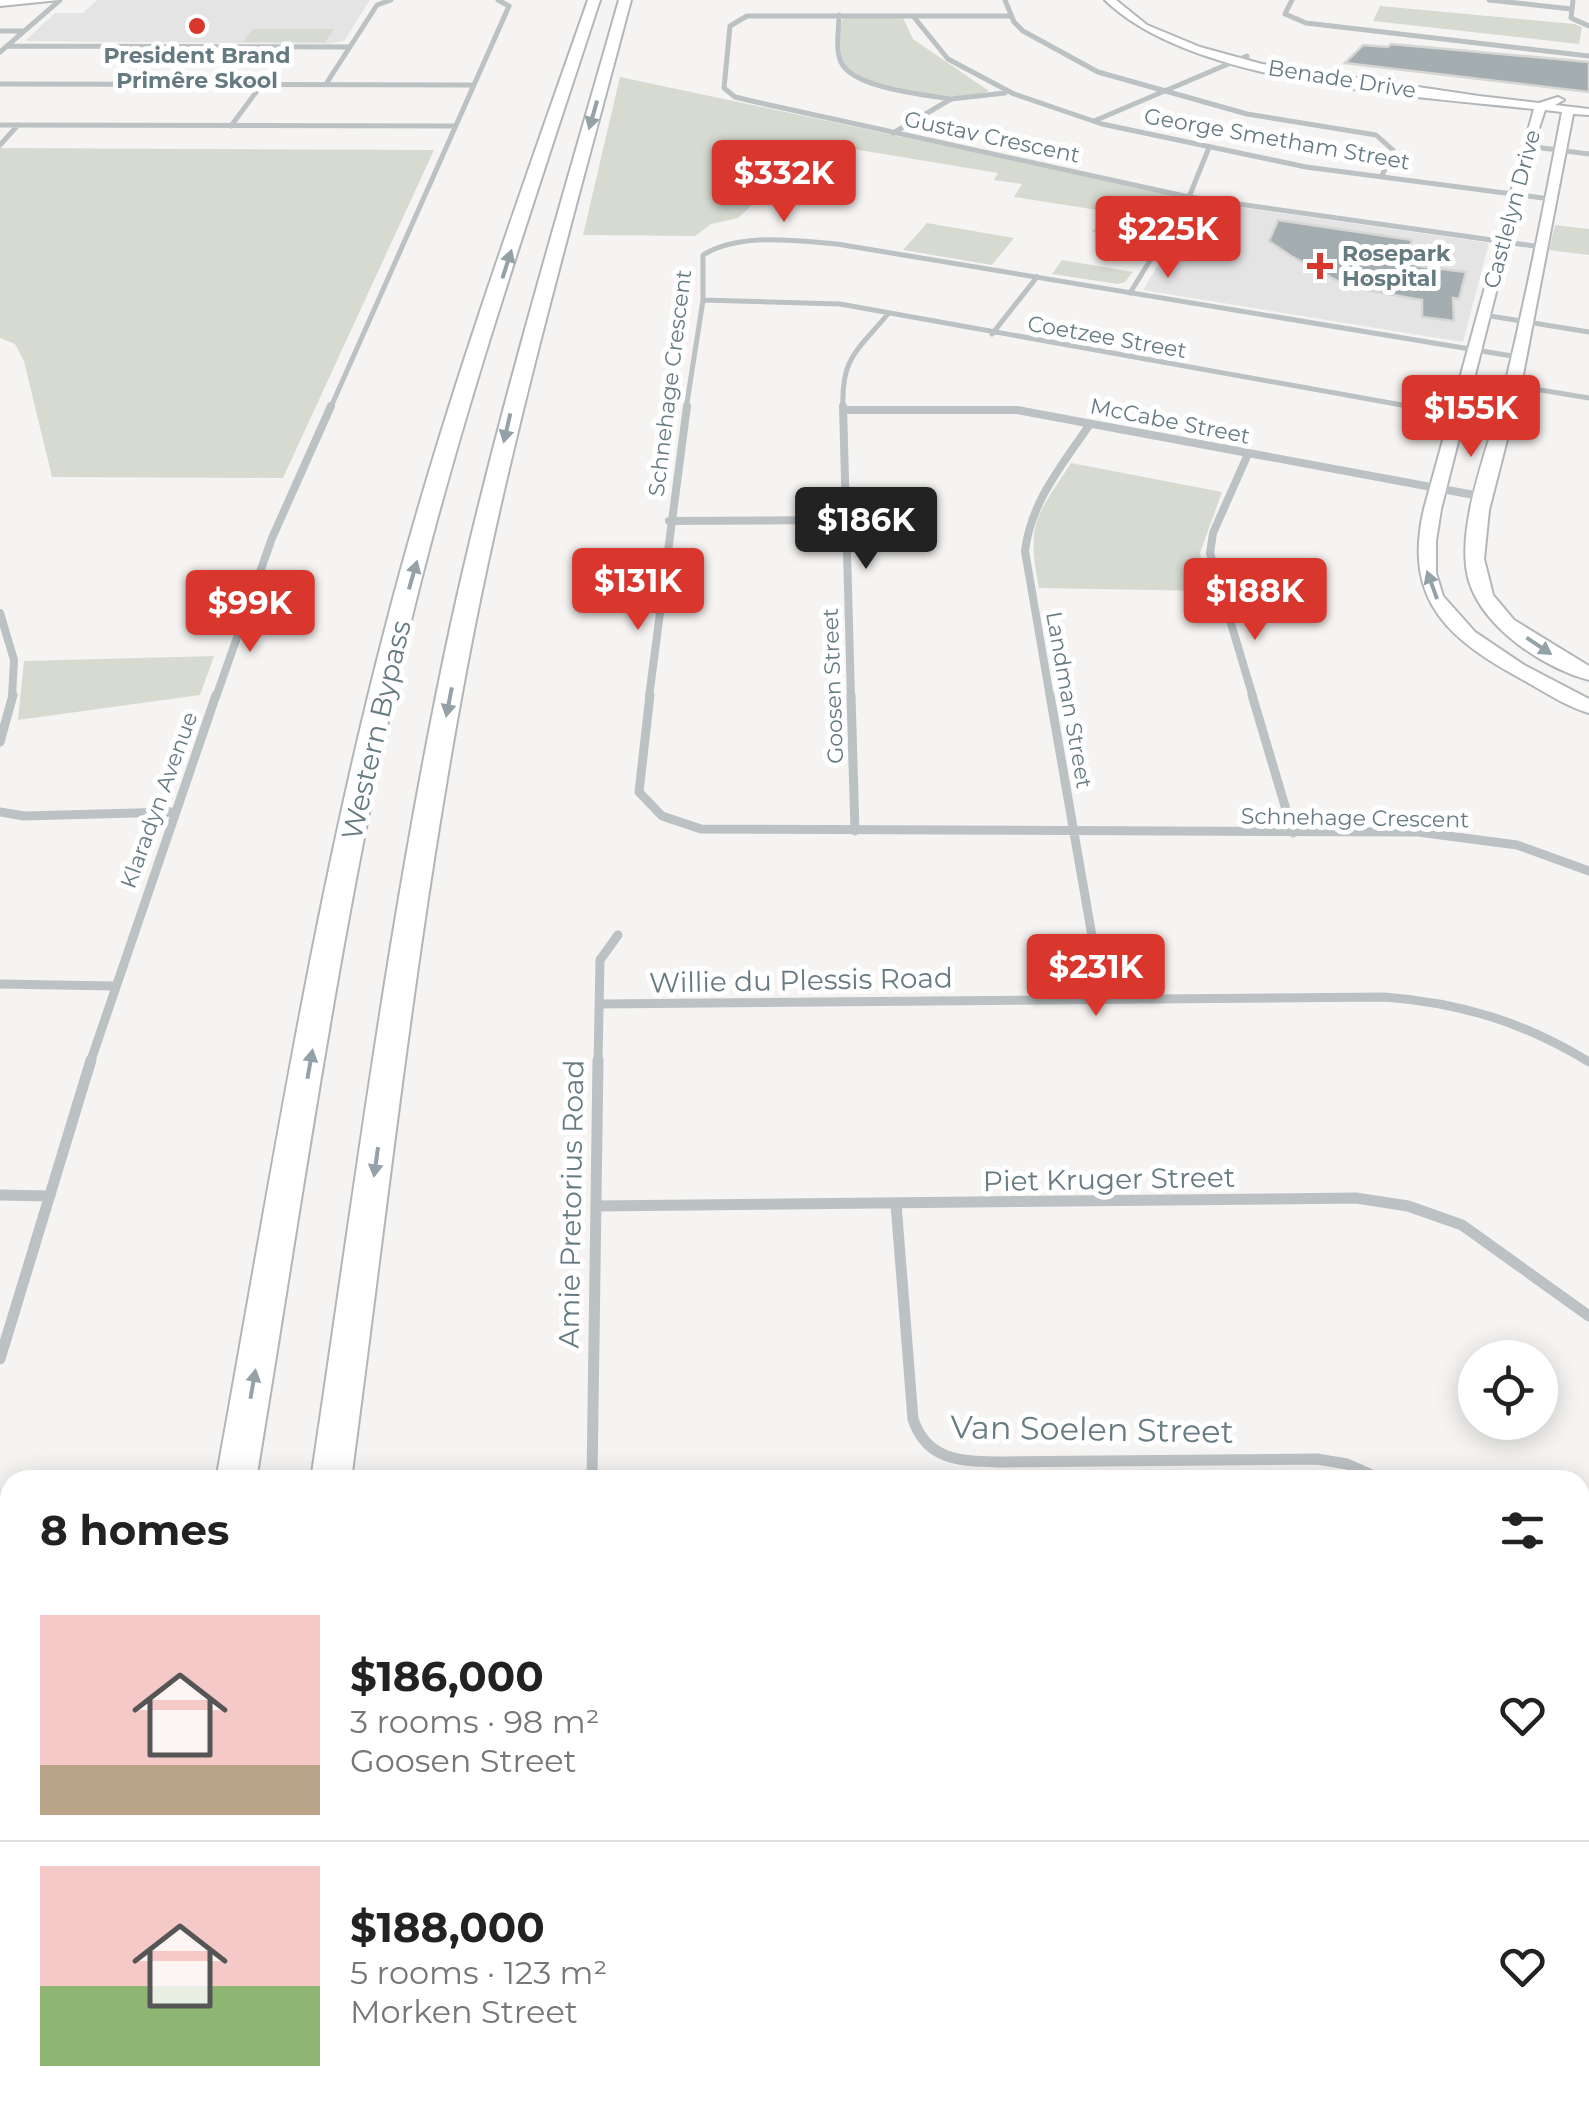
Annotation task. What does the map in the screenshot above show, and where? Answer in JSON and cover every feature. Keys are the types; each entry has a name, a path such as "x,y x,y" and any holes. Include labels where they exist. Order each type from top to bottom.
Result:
{"highway":[{"name":"Western Bypass","path":"238,1470 344,871 397,629 460,411 594,0"},
{"path":"332,1470 419,863 463,626 512,407 625,0"}],"street":[{"path":"326,84 377,5 391,0"},
{"name":"Klaradyn Avenue","path":"0,1359 113,986 272,538 509,6 498,0"},
{"path":"1006,0 1010,16 1024,31 1098,72 1247,114 1376,134 1393,150 1382,176"},
{"name":"Benade Drive","path":"1110,0 1136,22 1179,44 1373,81 1541,106"},
{"name":"Benade Drive","path":"1129,0 1146,16 1172,30 1241,58"},
{"path":"1292,0 1285,14 1306,22 1589,56"},
{"path":"1489,0 1571,9"},
{"path":"1573,0 1574,21 1589,26"},
{"path":"0,4 56,2"},
{"path":"0,52 56,2"},
{"name":"Gustav Crescent","path":"1010,16 757,15 733,22 724,88 745,100 1189,197 1540,248"},
{"path":"840,15 840,59 851,73 896,88 951,98 1006,93"},
{"name":"George Smetham Street","path":"913,16 918,29 932,44 1006,93 1093,121 1208,150 1550,200"},
{"path":"0,32 24,32"},
{"path":"1179,44 1210,63 1211,71"},
{"path":"7,46 350,47"},
{"path":"1093,121 1241,58"},
{"name":"Benade Drive","path":"1373,81 1589,104"},
{"path":"0,84 472,84"},
{"path":"232,126 262,84"},
{"path":"1468,97 1520,110 1533,126"},
{"path":"893,133 951,98"},
{"name":"Benade Drive","path":"1563,104 1589,114"},
{"name":"Castlelyn Drive","path":"1589,674 1539,648 1486,602 1476,578 1474,545 1513,385 1564,132 1563,104 1541,106 1527,146 1438,488 1426,542 1427,577 1434,596 1469,636 1495,657 1589,707"},
{"path":"1564,132 1574,118 1589,114"},
{"path":"0,125 454,126"},
{"path":"0,145 18,125"},
{"path":"1527,146 1589,154"},
{"path":"1130,292 1189,197 1208,150"},
{"name":"Schnehage Crescent","path":"1518,357 837,244 734,244 705,252 702,300 669,521 639,792 660,817 682,827 712,831 1418,832 1473,836 1517,845 1589,872"},
{"path":"992,334 1037,277"},
{"name":"Coetzee Street","path":"702,300 808,301 1504,423"},
{"name":"Goosen Street","path":"855,831 842,378 847,362 887,315"},
{"path":"1484,315 1589,332"},
{"path":"1468,378 1589,398"},
{"name":"McCabe Street","path":"844,410 990,407 1486,497"},
{"name":"Landman Street","path":"1090,424 1033,513 1025,531 1024,551 1103,999"},
{"path":"1248,454 1213,532 1210,553 1293,833"},
{"path":"669,521 846,520"},
{"path":"0,612 12,638 16,661 8,721 0,742"},
{"path":"0,812 24,816 172,812"},
{"name":"Amie Pretorius Road","path":"592,1470 600,960 618,935"},
{"path":"0,984 113,986"},
{"name":"Willie du Plessis Road","path":"600,1004 1307,994 1421,997 1510,1019 1589,1062"},
{"path":"0,1195 50,1196"},
{"name":"Piet Kruger Street","path":"596,1206 1356,1198 1462,1225 1589,1316"},
{"name":"Van Soelen Street","path":"896,1204 914,1419 916,1433 929,1452 955,1460 1002,1462 1317,1459 1360,1470"}],"shaded area":[{"name":"President Brand Primêre Skool","path":"97,0 370,0 344,41 327,44 25,41 55,13 83,13"},
{"path":"1380,6 1582,27 1579,44 1373,21"},
{"path":"843,18 903,18 913,39 989,91 959,96 917,93 861,78 845,67 840,37"},
{"path":"253,29 334,29 325,42 243,42"},
{"path":"620,77 1167,193 1177,201 1144,251 1114,246 1119,237 1092,232 1096,227 1133,233 1137,226 1122,224 1129,215 1014,197 1022,184 994,180 998,173 841,147 828,157 798,163 738,218 711,224 695,236 583,235"},
{"path":"0,148 434,150 283,478 52,477 24,361 15,344 0,338"},
{"name":"Rosepark Hospital","path":"1197,201 1489,243 1463,342 1143,290"},
{"path":"927,223 1014,238 992,265 903,250"},
{"path":"1555,225 1589,229 1589,255 1549,250"},
{"path":"1062,260 1133,272 1118,284 1052,274"},
{"path":"1071,463 1222,492 1200,553 1209,591 1039,588 1034,549 1037,521"},
{"path":"214,656 200,695 18,720 24,661"}],"building":[{"path":"1391,44 1589,62 1589,92 1345,63 1363,45"},
{"path":"1278,220 1412,240 1408,251 1418,266 1466,272 1459,299 1453,298 1454,321 1422,317 1422,300 1349,287 1291,256 1269,241"}],"place":[{"name":"President Brand Primêre Skool","path":"197,26"},
{"name":"Rosepark Hospital","path":"1320,266"}]}
